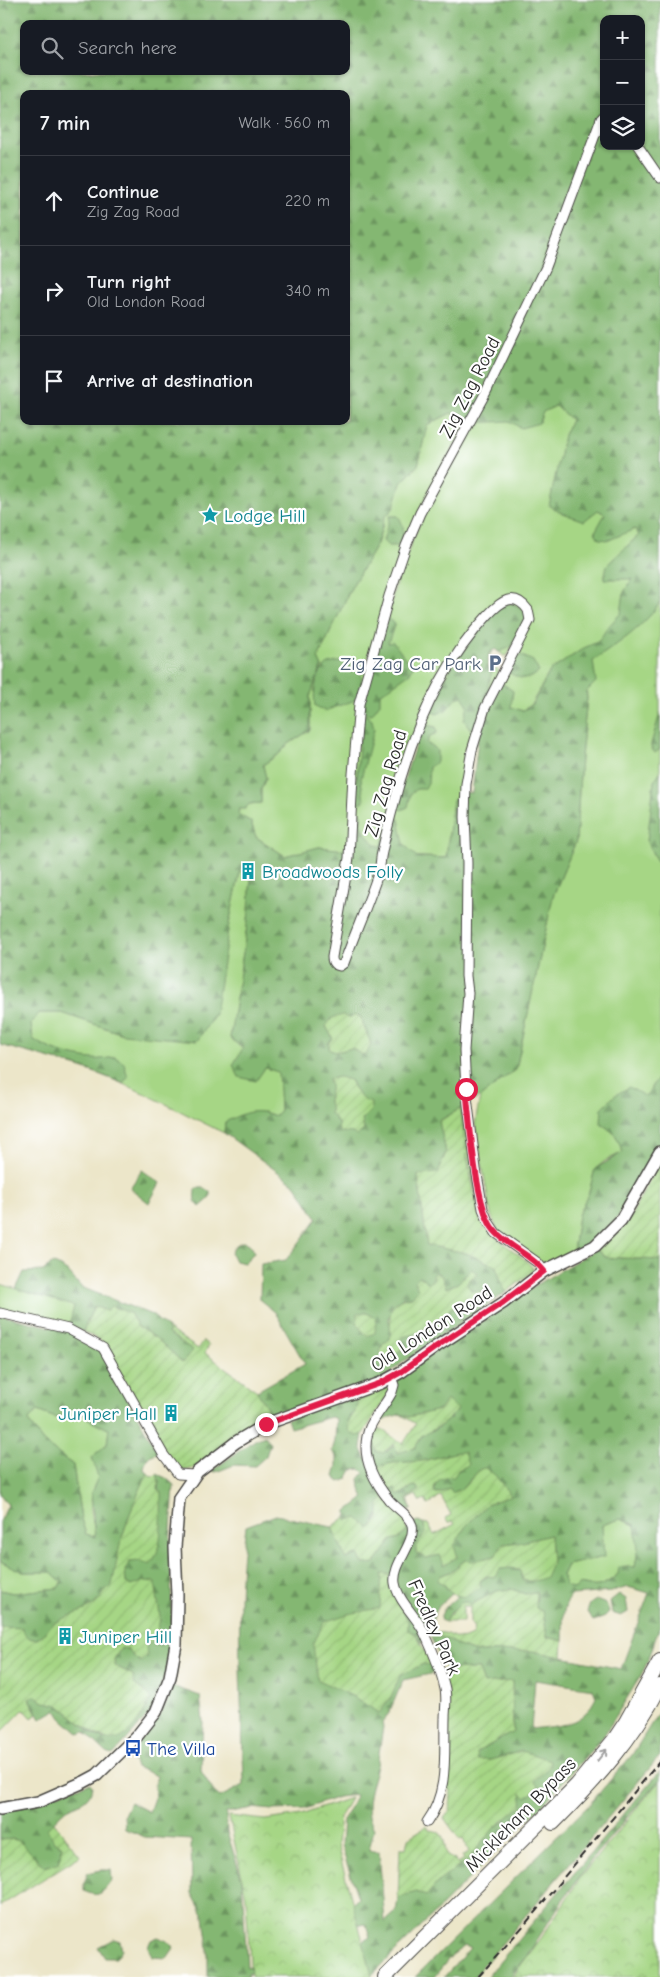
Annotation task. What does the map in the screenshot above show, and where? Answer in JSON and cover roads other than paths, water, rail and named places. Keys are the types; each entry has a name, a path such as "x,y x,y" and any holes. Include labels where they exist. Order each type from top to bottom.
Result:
{"highway":[{"name":"Mickleham Bypass","path":"385,1977 577,1785 626,1722 660,1661"},
{"name":"Mickleham Bypass","path":"398,1977 601,1773 641,1719 660,1686"}],"main road":[{"name":"Old London Road","path":"0,1810 38,1802 97,1775 137,1736 156,1712 170,1677 176,1644 177,1595 175,1547 178,1504 179,1498 194,1475 236,1442 266,1424 381,1383 502,1303 544,1271 594,1246 613,1229 628,1211 660,1152"}],"street":[{"name":"Zig Zag Road","path":"544,1271 538,1263 503,1239 488,1221 480,1194 475,1161 464,1060 468,993 466,976 467,863 464,817 466,784 472,750 485,708 530,620 528,610 518,601 506,600 486,617 462,648 428,703 411,743 400,779 379,872 344,963 340,966 335,965 332,962 332,958 349,858 352,774 359,704 389,596 406,546 420,513 486,392 546,267 600,122"},
{"path":"641,150 660,178"},
{"path":"0,1313 68,1329 103,1348 163,1454 178,1474 194,1475"},
{"name":"Fredley Park","path":"391,1377 394,1385 392,1392 370,1427 365,1443 371,1471 384,1492 412,1525 411,1537 396,1572 395,1584 423,1632 441,1676 446,1696 443,1782 436,1810 427,1822"}],"railway":[{"path":"478,1977 526,1923 660,1761"}],"place":[{"name":"Lodge Hill","path":"210,515"},
{"name":"Zig Zag Car Park","path":"495,663"},
{"name":"Broadwoods Folly","path":"248,871"},
{"name":"Juniper Hall","path":"171,1413"},
{"name":"Juniper Hill","path":"65,1636"},
{"name":"The Villa","path":"133,1748"}]}
